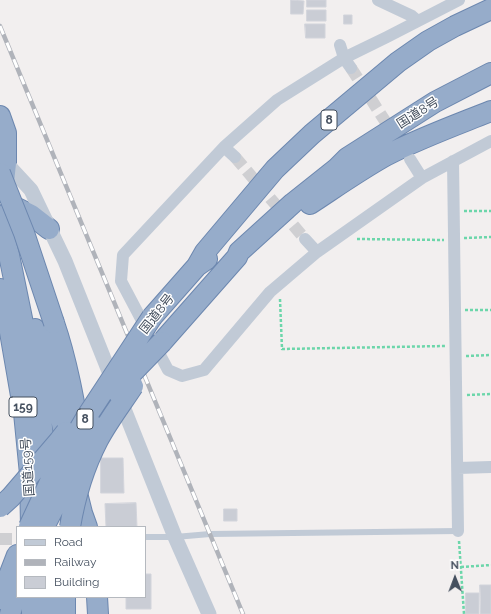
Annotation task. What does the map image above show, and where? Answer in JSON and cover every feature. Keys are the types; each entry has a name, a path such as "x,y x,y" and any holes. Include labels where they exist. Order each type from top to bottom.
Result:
{"highway":[{"name":"8","path":"197,266 205,252 275,169 312,134 398,62 428,41 491,9"},
{"name":"国道8号","path":"45,526 98,423 132,373 162,342 237,257 239,252 293,202 337,168 347,158 435,102 489,74"},
{"name":"8","path":"237,257 244,255 264,238 314,202 382,158 491,111"},
{"path":"0,116 6,133 2,166 0,222 9,255 40,406 50,526"},
{"name":"国道8号","path":"30,526 55,471 83,423 152,316 197,266 213,256 296,187 331,163 347,158"},
{"path":"2,166 63,350 89,486 87,526"},
{"path":"0,222 13,206 31,215 49,230"},
{"path":"9,255 51,375 82,513 87,526"},
{"name":"国道159号","path":"0,289 6,309 24,414 30,474 30,526"},
{"path":"0,507 59,441 98,386 152,316"},
{"path":"70,526 80,484 89,459 99,439 162,342"},
{"path":"8,601 16,561"},
{"path":"32,598 32,614"},
{"path":"48,614 50,598"},
{"path":"65,598 66,614"},
{"path":"97,598 98,614"}],"street":[{"path":"378,0 412,16 418,21"},
{"path":"459,0 438,5 418,21 348,63 278,100 224,147 123,255 121,281 168,370 182,376 204,370 270,292 317,252 422,178 491,141"},
{"path":"340,45 348,63"},
{"path":"224,147 234,157"},
{"path":"410,159 422,178"},
{"path":"453,161 458,531"},
{"path":"2,166 31,190 65,261 175,537 209,614"},
{"path":"305,239 317,252"},
{"path":"458,468 491,467"}],"lane":[{"path":"146,537 175,537 210,534 458,531"}],"path":[{"path":"454,211 491,211"},
{"path":"336,239 454,239 491,237"},
{"path":"280,284 282,349 456,351 491,355"},
{"path":"455,310 491,310"},
{"path":"456,395 491,394"},
{"path":"458,531 462,567 464,614"},
{"path":"462,567 491,565"}],"building":[{"path":"291,0 304,1 303,14 291,14"},
{"path":"307,0 326,0 326,7 307,7"},
{"path":"307,10 326,10 326,21 307,21"},
{"path":"344,15 352,15 352,24 344,24"},
{"path":"305,24 325,24 325,38 306,38"},
{"path":"101,458 123,458 124,493 101,493"},
{"path":"136,503 137,526 106,526 105,504"},
{"path":"224,509 237,509 237,521 224,521"},
{"path":"146,574 151,574 151,609 126,609 126,598 146,598"},
{"path":"480,585 491,585 491,614 481,614"},
{"path":"466,593 479,593 479,614 466,614"}],"tunnel":[{"path":"351,68 394,135"},
{"path":"235,157 305,239"},
{"path":"0,539 16,539"}],"railway":[{"path":"0,26 243,614"}]}
